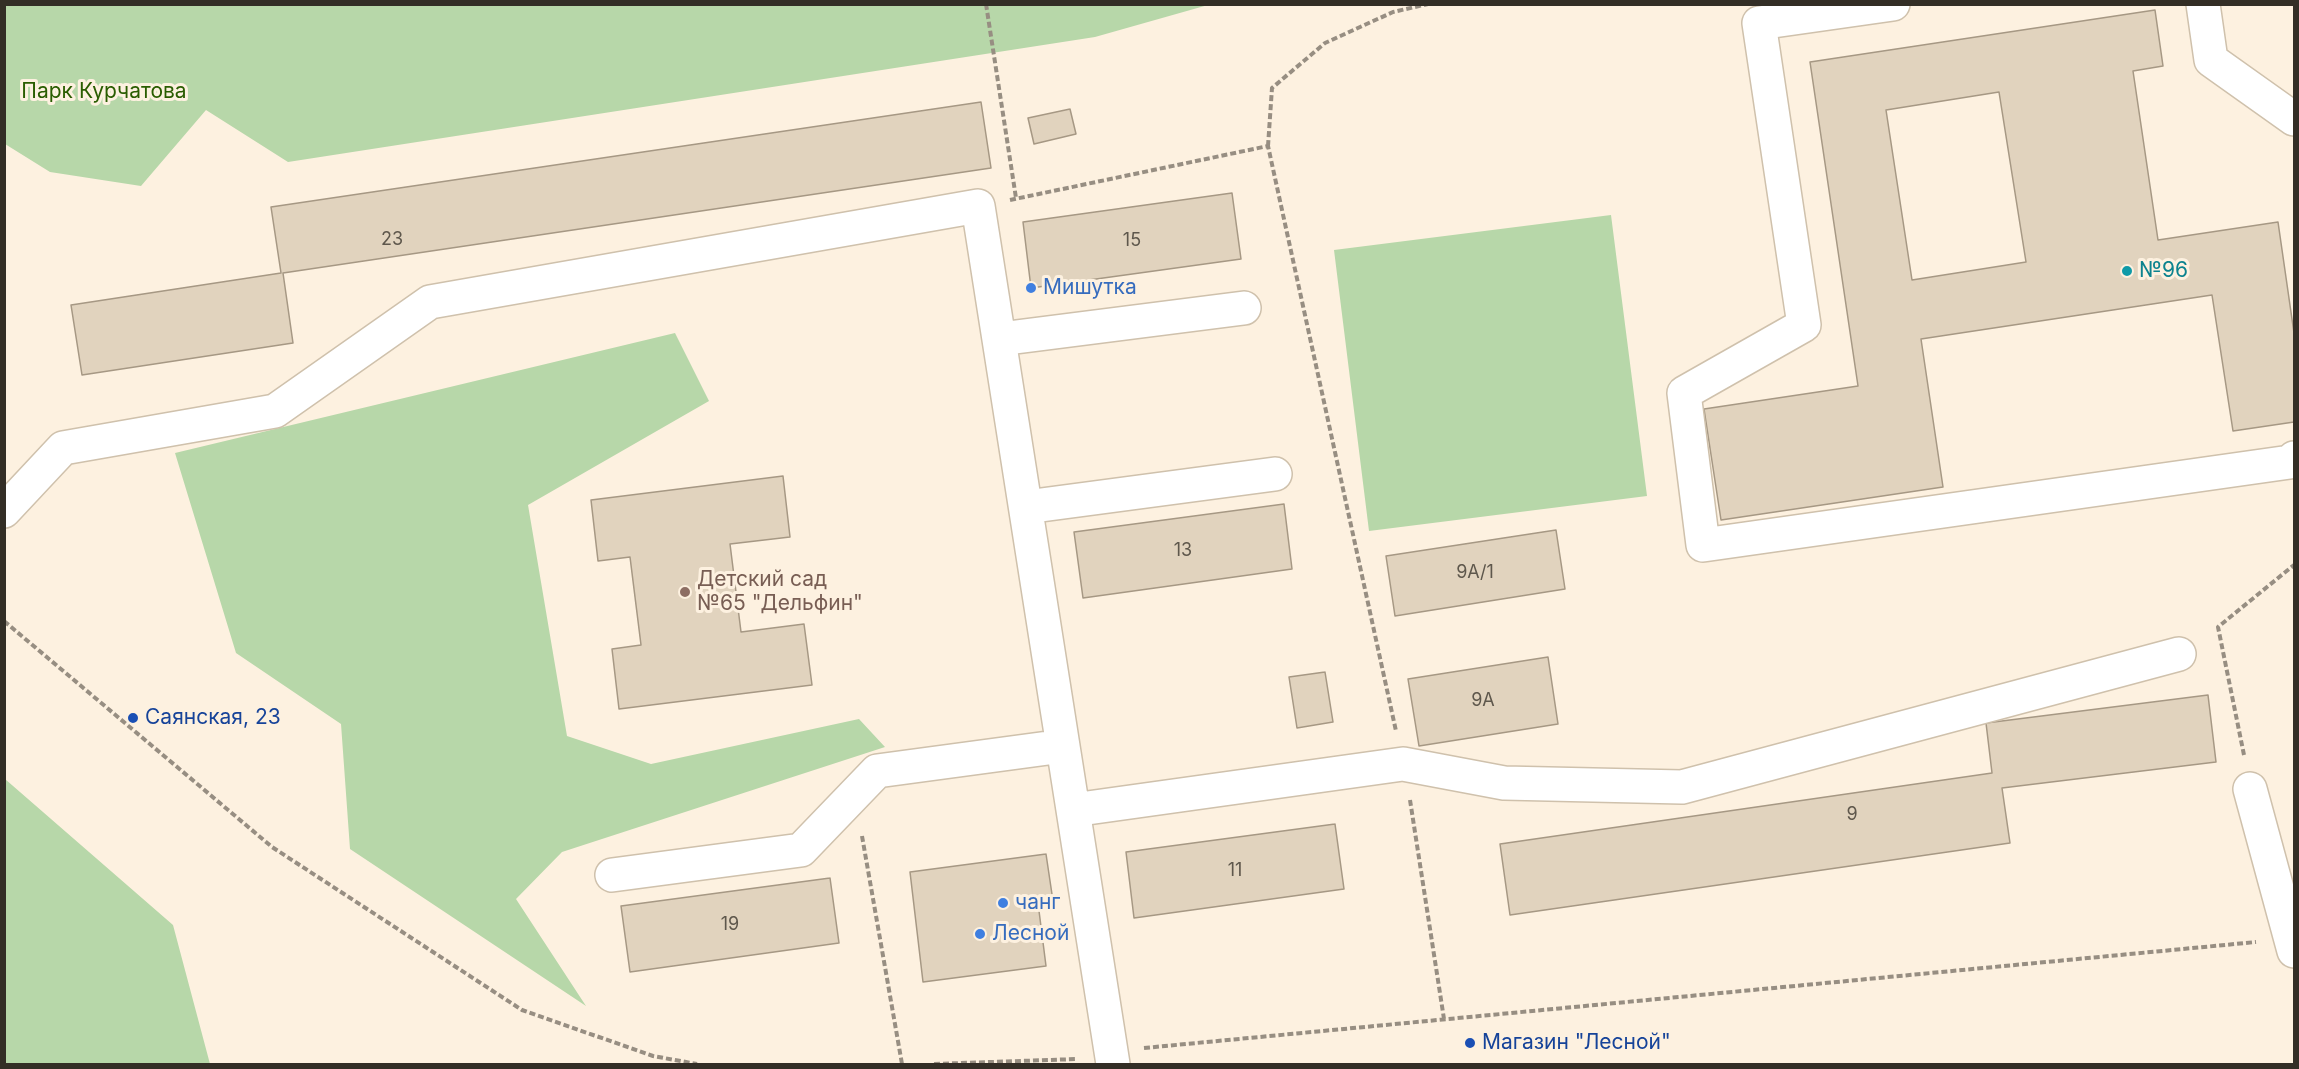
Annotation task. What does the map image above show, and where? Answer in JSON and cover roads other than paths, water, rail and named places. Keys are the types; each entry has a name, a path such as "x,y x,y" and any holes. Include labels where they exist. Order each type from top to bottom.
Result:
{"lane":[{"path":"1893,4 1760,23 1804,325 1684,393 1703,545 2290,462 2295,458"},
{"path":"2203,4 2211,60 2295,119"},
{"path":"4,511 63,448 275,411 430,302 978,206 1112,1059"},
{"path":"1000,339 1244,308"},
{"path":"1026,507 1275,474"},
{"path":"1073,810 1403,764 1504,783 1682,787 2180,654"},
{"path":"612,875 801,850 878,771 1063,746"},
{"path":"2250,789 2294,945"}],"place":[{"name":"№96","path":"2127,271"},
{"name":"Мишутка","path":"1031,288"},
{"name":"Детский сад №65 \"Дельфин\"","path":"685,592"},
{"name":"Саянская, 23","path":"133,718"},
{"name":"чанг","path":"1003,903"},
{"name":"Лесной","path":"980,934"},
{"name":"Магазин \"Лесной\"","path":"1470,1043"}],"park label":[{"name":"Парк Курчатова","path":"104,92"}]}
